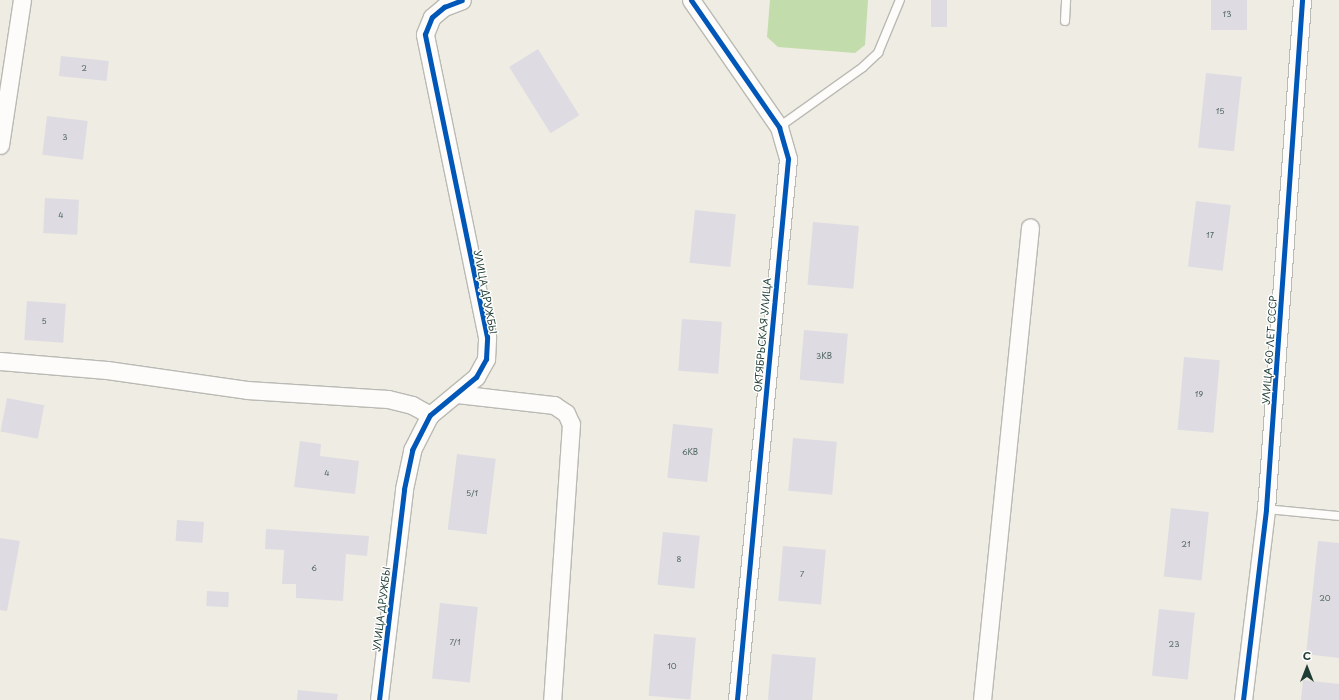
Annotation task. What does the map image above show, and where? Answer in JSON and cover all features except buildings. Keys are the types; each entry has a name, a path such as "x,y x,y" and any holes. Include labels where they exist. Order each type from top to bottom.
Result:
{"street":[{"path":"0,145 22,0"},
{"name":"УЛИЦА ДРУЖБЫ","path":"379,700 406,481 412,450 430,415 476,377 486,358 487,337 425,34 432,17 444,7 462,0"},
{"name":"ОКТЯБРЬСКАЯ УЛИЦА","path":"691,0 779,126 788,159 736,700"},
{"name":"УЛИЦА 60 ЛЕТ СССР","path":"1243,700 1266,509 1298,83 1302,0"},
{"path":"982,700 1030,227"},
{"path":"0,360 107,370 247,390 388,399 412,405 430,415"},
{"path":"457,394 554,405 566,413 571,424 552,700"}],"lane":[{"path":"779,126 864,67 878,53 900,0"},
{"path":"1065,21 1066,0"},
{"path":"1266,509 1339,516"}],"green space":[{"path":"770,0 868,0 865,45 855,53 778,47 767,37"}],"cycle path":[{"path":"379,700 404,489 412,450 430,415 476,377 486,359 487,337 425,34 432,17 444,7 462,0"},
{"path":"691,0 779,127 788,159 737,700"},
{"path":"1243,700 1266,509 1302,0"}]}
